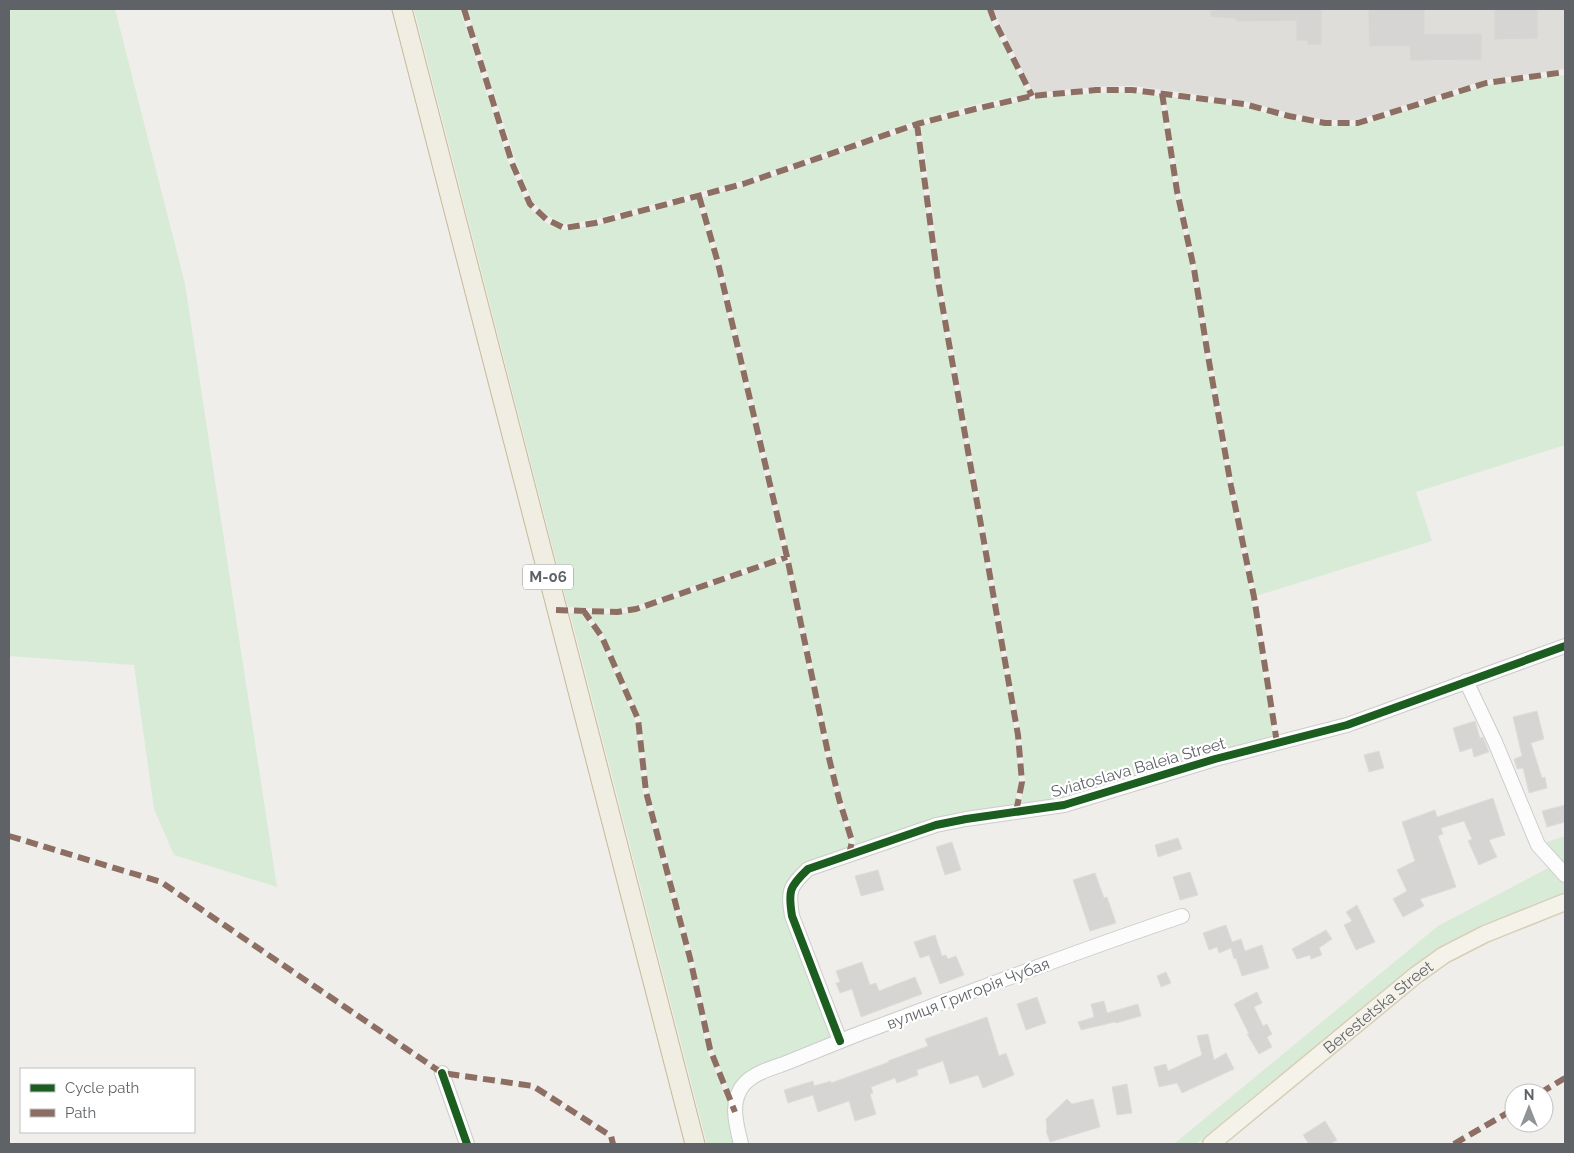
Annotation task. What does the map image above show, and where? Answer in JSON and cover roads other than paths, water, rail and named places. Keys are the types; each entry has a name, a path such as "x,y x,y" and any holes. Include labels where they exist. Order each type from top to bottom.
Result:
{"highway":[{"name":"М-06","path":"402,9 695,1144"}],"main road":[{"name":"Berestetska Street","path":"1211,1144 1416,975 1444,955 1485,934 1565,902"}],"street":[{"name":"Sviatoslava Baleia Street","path":"840,1041 792,916 789,898 793,883 808,869 936,825 1064,805 1215,759 1347,725 1565,646"},
{"path":"1466,681 1495,742 1538,845 1565,876"},
{"name":"вулиця Григорія Чубая","path":"741,1144 735,1120 735,1105 744,1084 756,1075 840,1041 1093,946 1182,916"},
{"path":"442,1073 467,1144"}]}
